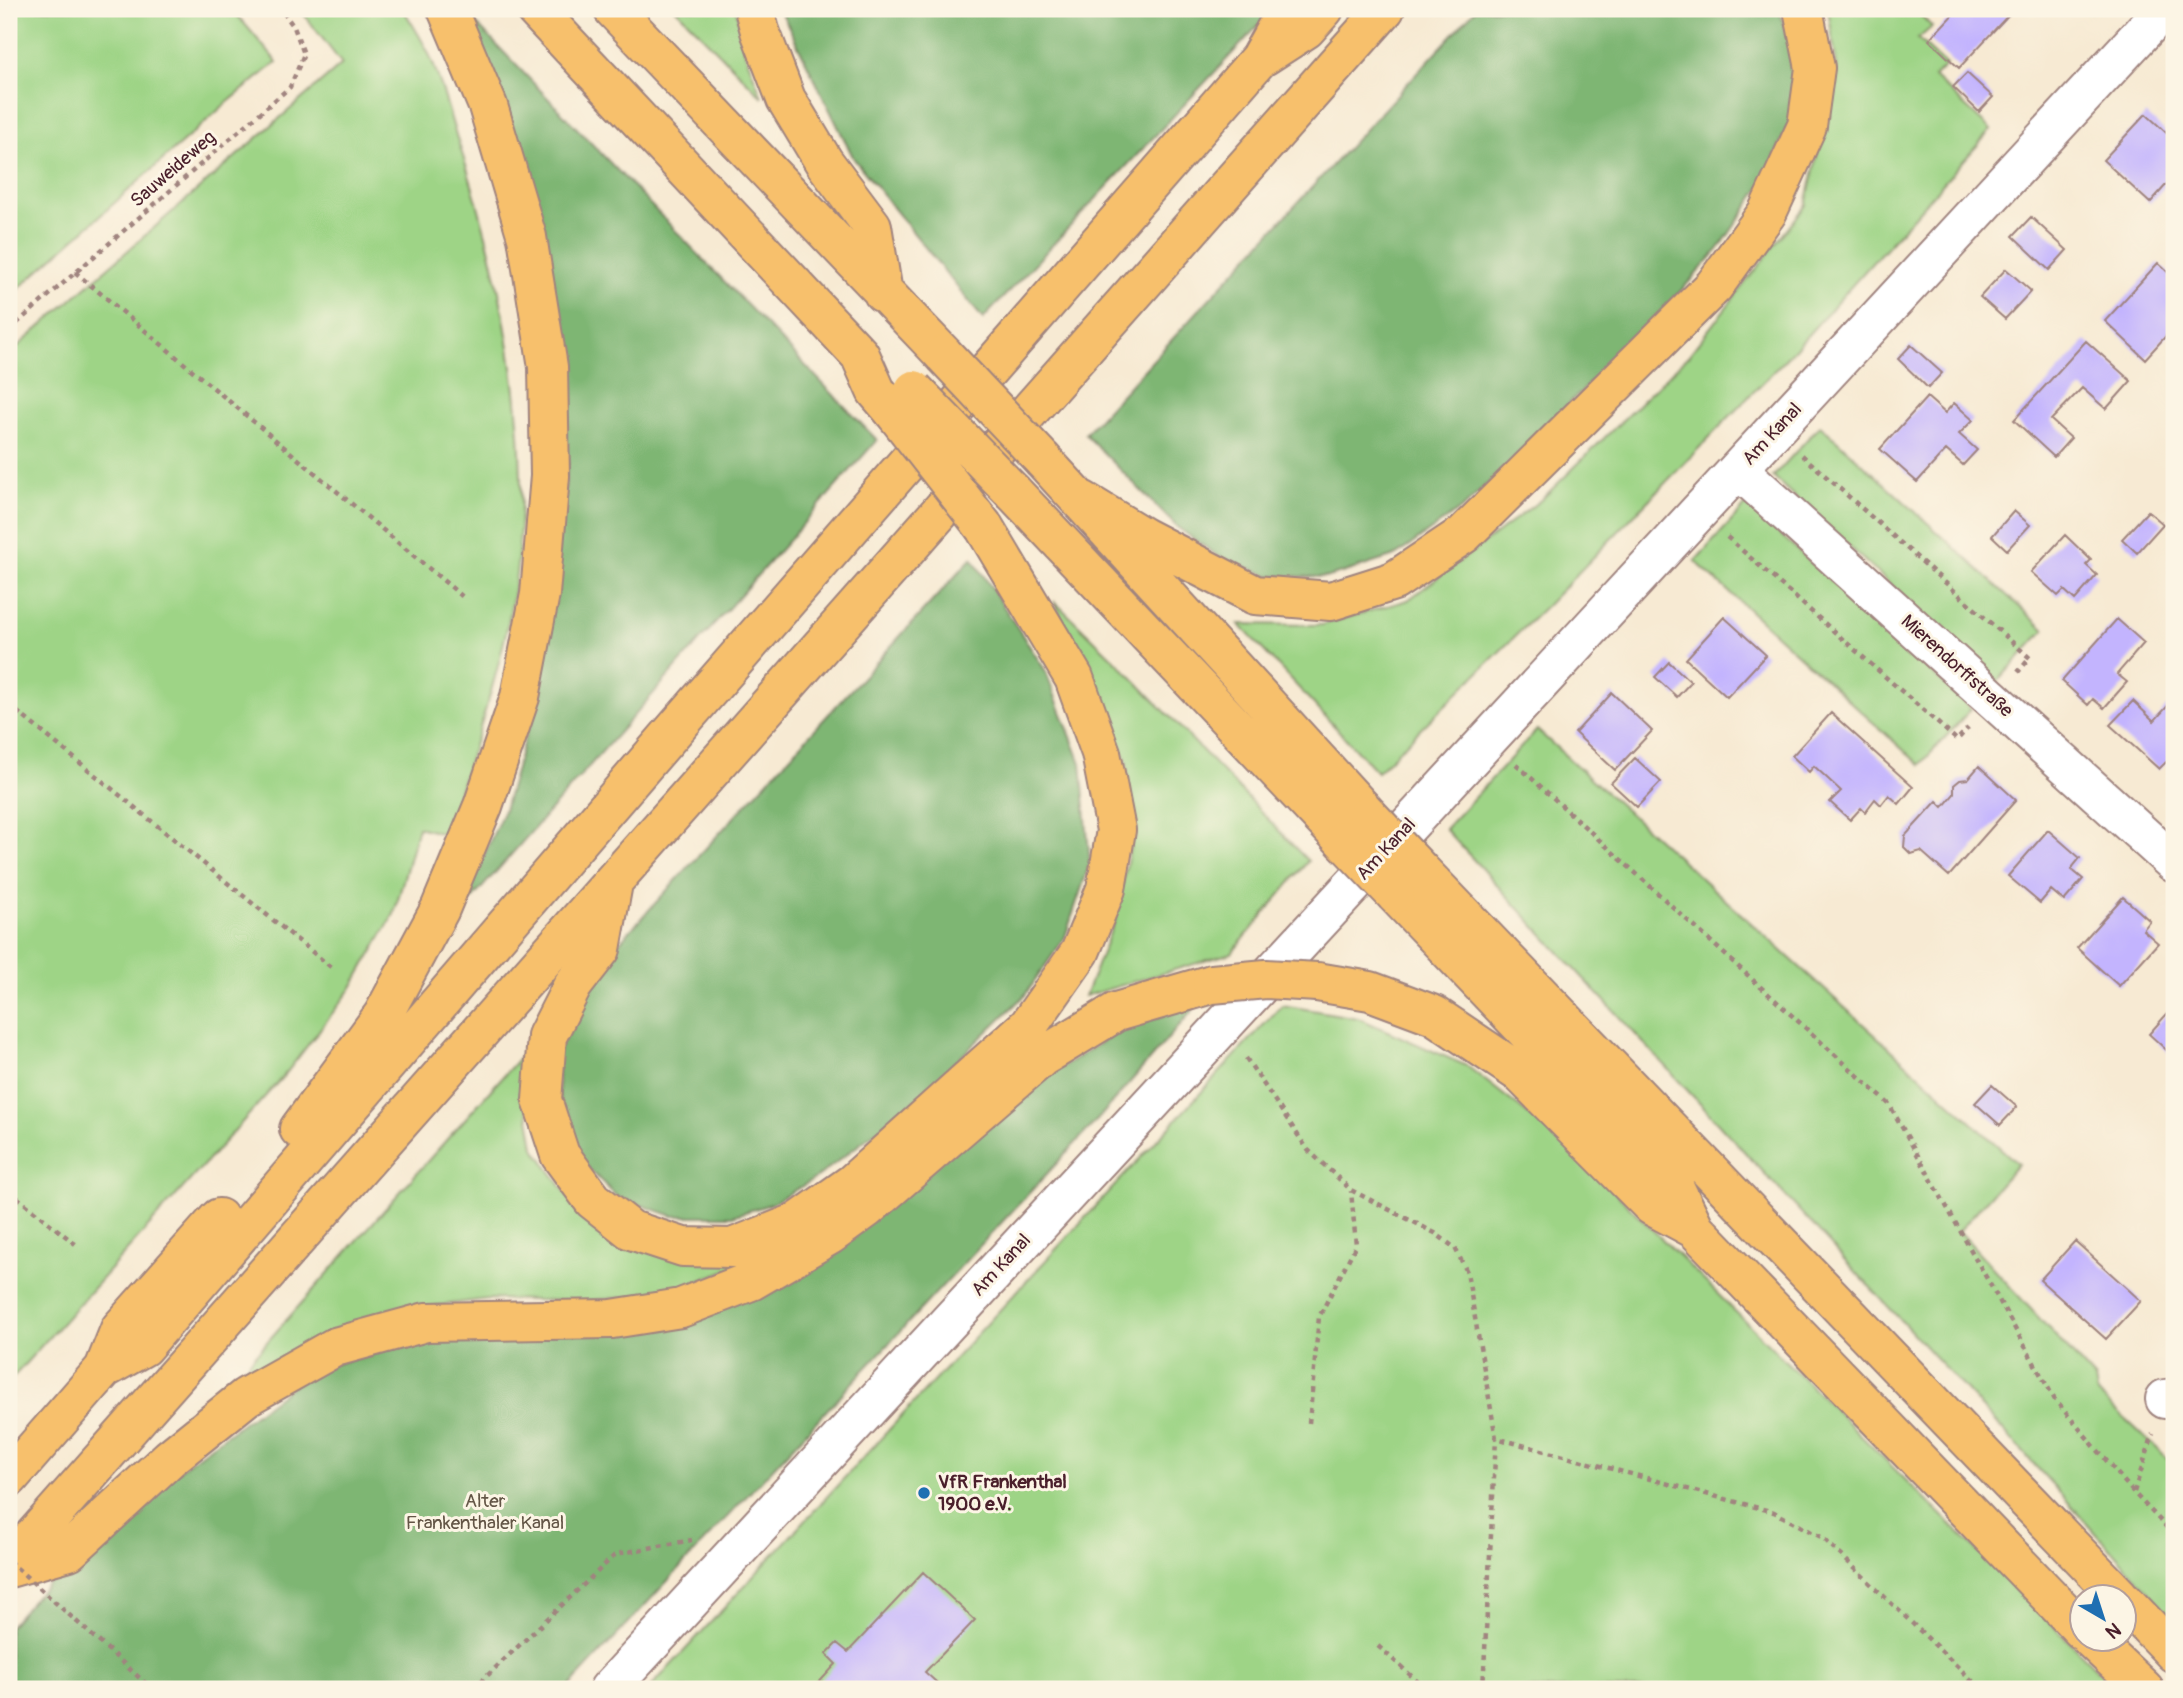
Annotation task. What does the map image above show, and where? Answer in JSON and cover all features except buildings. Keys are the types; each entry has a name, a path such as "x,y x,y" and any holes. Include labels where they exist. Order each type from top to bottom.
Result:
{"highway":[{"path":"9,1478 104,1369 120,1329 310,1117 383,1015 440,909 483,806 520,697 541,581 550,476 548,367 527,237 488,106 447,9"},
{"path":"534,9 860,355 876,391 904,401 1014,494 1356,828 2104,1582"},
{"path":"613,9 1082,500 1356,828"},
{"path":"754,9 786,99 824,162 872,226 883,293"},
{"path":"104,1369 143,1347 1259,59 1287,9"},
{"path":"1259,59 1306,29 1324,9"},
{"path":"9,1564 1385,9"},
{"path":"1082,500 1143,537 1255,595 1331,601 1394,581 1464,534 1714,286 1767,213 1808,126 1815,68 1803,9"},
{"path":"614,881 601,948 573,985 547,1036 542,1100 560,1155 593,1200 631,1230 683,1247 732,1248 798,1222 853,1183 1028,1026 1080,952 1106,889 1116,830 1101,752 1074,678 984,527 904,401"},
{"path":"1408,882 1674,1186 1695,1229 2068,1616"},
{"path":"9,1564 69,1551 170,1458 246,1397 335,1347 426,1322 612,1319 681,1308 751,1281 830,1235 866,1209 1042,1057 1116,1012 1212,984 1266,979 1317,982 1370,991 1434,1015 1520,1073 1652,1206 1695,1229"},
{"path":"2138,1616 2174,1653"},
{"path":"2104,1652 2144,1689"}],"street":[{"name":"Am Kanal","path":"609,1689 2165,9"},
{"name":"Mierendorffstraße","path":"1739,470 2174,863"}],"path":[{"name":"Sauweideweg","path":"9,330 290,87 304,54 294,27 281,9"},
{"path":"75,272 463,597"},
{"path":"9,705 332,968"},
{"path":"1506,755 1889,1104 2055,1400 2134,1493 2174,1535"},
{"path":"1245,1058 1308,1150 1351,1190 1435,1233 1455,1248 1467,1272 1496,1438 1483,1689"},
{"path":"1308,1423 1319,1317 1356,1245 1351,1190"},
{"path":"9,1191 79,1248"},
{"path":"2134,1493 2169,1398"},
{"path":"1496,1438 1774,1512 1823,1538 1981,1689"},
{"path":"472,1689 616,1554 694,1539"},
{"path":"9,1564 152,1689"},
{"path":"1378,1646 1426,1689"}],"green space":[{"path":"9,9 232,9 277,62 222,107 9,297"},
{"path":"300,9 403,9 427,50 440,81 486,236 508,343 516,398 521,505 518,557 507,628 489,697 444,834 418,827 394,914 351,989 287,1072 9,1382 9,354 342,64"},
{"path":"676,9 736,9 745,53 762,97"},
{"path":"780,9 1274,9 983,319 854,159"},
{"path":"1476,9 1779,9 1794,60 1790,121 1765,181 1718,250 1659,315 1465,506 1395,556 1329,577 1271,576 1221,558 1177,527 1085,434"},
{"path":"1828,9 1915,9 1932,27 1918,39 1946,65 1934,77 1991,130 1797,347 1547,605 1377,772 1239,624 1322,625 1408,600 1542,499 1688,356 1806,205 1837,67"},
{"path":"464,11 877,440 457,916 504,810 542,678 568,461"},
{"path":"1820,425 2045,630 1997,682 1773,477"},
{"path":"1747,504 1971,709 1920,765 1695,561"},
{"path":"972,558 1045,670 1081,763 1090,863 1065,937 1025,995 914,1102 816,1178 771,1204 732,1216 673,1216 617,1197 583,1163 561,1116 556,1056 581,984"},
{"path":"1054,601 1131,676 1308,861 1232,953 1085,996 1115,920 1134,829 1126,759"},
{"path":"1537,730 2018,1164 1959,1231 2095,1379 2097,1393 2174,1464 2174,1620 2024,1453 1445,829"},
{"name":"Alter Frankenthaler Kanal","path":"1198,1004 1098,1119 567,1689 9,1689 9,1627 33,1599 114,1518 314,1370 423,1339 657,1327 1125,1028"},
{"path":"1282,1005 1358,1018 1467,1066 1566,1144 2068,1641 2068,1652 2080,1652 2117,1689 649,1689"},
{"path":"528,1048 524,1089 534,1147 574,1205 739,1265 666,1294 582,1301 488,1299 411,1309 220,1395"}],"place":[{"name":"VfR Frankenthal 1900 e.V.","path":"924,1493"}]}
